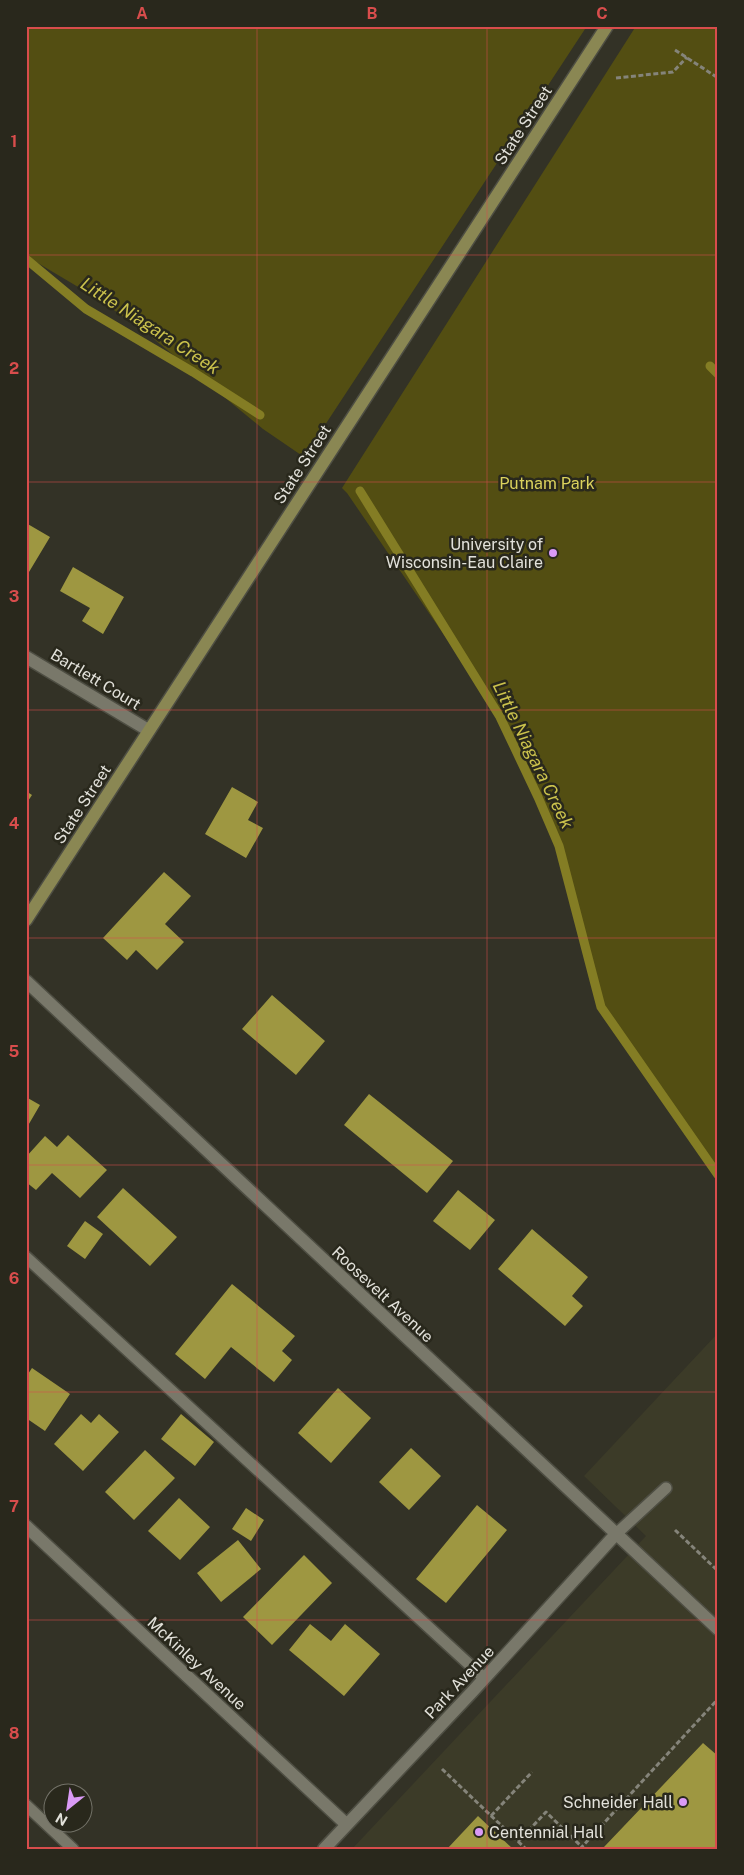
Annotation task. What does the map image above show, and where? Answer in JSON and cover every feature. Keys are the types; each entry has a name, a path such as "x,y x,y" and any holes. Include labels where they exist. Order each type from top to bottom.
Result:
{"main road":[{"name":"State Street","path":"26,920 607,26"}],"street":[{"name":"Bartlett Court","path":"26,657 148,730"},
{"name":"Roosevelt Avenue","path":"26,981 718,1630"},
{"name":"McKinley Avenue","path":"26,1526 346,1824"},
{"name":"Park Avenue","path":"324,1849 616,1535"}],"lane":[{"path":"26,1257 484,1678"},
{"path":"616,1535 666,1488"},
{"path":"26,1805 73,1849"}],"path":[{"path":"675,50 718,78"},
{"path":"616,78 673,72 687,57"},
{"path":"675,1530 718,1571"},
{"path":"518,1842 546,1812 582,1848 718,1699"},
{"path":"442,1769 526,1849"},
{"path":"491,1816 532,1772"}],"shaded area":[{"path":"718,1333 718,1849 352,1849 646,1536 584,1476"}],"green space":[{"path":"26,26 587,26 304,457 263,429 143,330 95,297 26,256"},
{"name":"Putnam Park","path":"636,26 718,26 718,1175 601,1007 559,846 500,717 342,488"}],"building":[{"path":"26,523 50,537 26,577"},
{"path":"73,567 124,597 103,634 82,621 90,608 60,591"},
{"path":"232,787 258,802 248,820 263,828 246,858 205,834"},
{"path":"26,791 32,795 26,804"},
{"path":"164,872 191,896 165,924 184,942 157,970 136,950 127,960 103,938"},
{"path":"272,995 325,1041 296,1075 242,1029"},
{"path":"369,1094 453,1161 427,1193 344,1125"},
{"path":"26,1097 40,1105 26,1129"},
{"path":"68,1135 107,1170 80,1198 52,1173 36,1190 26,1182 26,1157 45,1136 57,1147"},
{"path":"123,1188 177,1237 150,1266 97,1217"},
{"path":"458,1190 495,1220 470,1250 433,1221"},
{"path":"85,1221 103,1234 85,1259 67,1246"},
{"path":"532,1229 588,1277 572,1296 583,1306 565,1326 498,1269"},
{"path":"232,1284 295,1336 282,1351 292,1360 274,1382 231,1347 205,1379 175,1354"},
{"path":"32,1368 70,1394 45,1431 26,1418 26,1377"},
{"path":"338,1388 371,1418 331,1463 298,1433"},
{"path":"81,1414 91,1423 99,1414 119,1432 83,1471 54,1444"},
{"path":"181,1414 214,1442 195,1466 161,1439"},
{"path":"411,1448 441,1476 409,1510 379,1482"},
{"path":"145,1450 175,1478 134,1520 105,1492"},
{"path":"179,1498 210,1527 180,1560 148,1531"},
{"path":"477,1505 507,1530 446,1603 416,1579"},
{"path":"246,1508 264,1520 251,1541 232,1529"},
{"path":"238,1540 261,1569 221,1602 197,1573"},
{"path":"304,1555 332,1583 272,1645 243,1617"},
{"path":"310,1624 331,1641 345,1624 380,1654 344,1696 289,1650"},
{"name":"Schneider Hall","path":"703,1743 718,1756 718,1849 606,1849 604,1847"},
{"name":"Centennial Hall","path":"478,1816 513,1849 447,1849"}],"waterway":[{"name":"Little Niagara Creek","path":"26,259 86,309 193,372 260,415"},
{"path":"710,366 718,374"},
{"name":"Little Niagara Creek","path":"360,491 500,717 538,797 559,846 601,1007 718,1175"}],"place":[{"name":"University of Wisconsin-Eau Claire","path":"553,553"},
{"name":"Schneider Hall","path":"683,1802"},
{"name":"Centennial Hall","path":"479,1832"}]}
